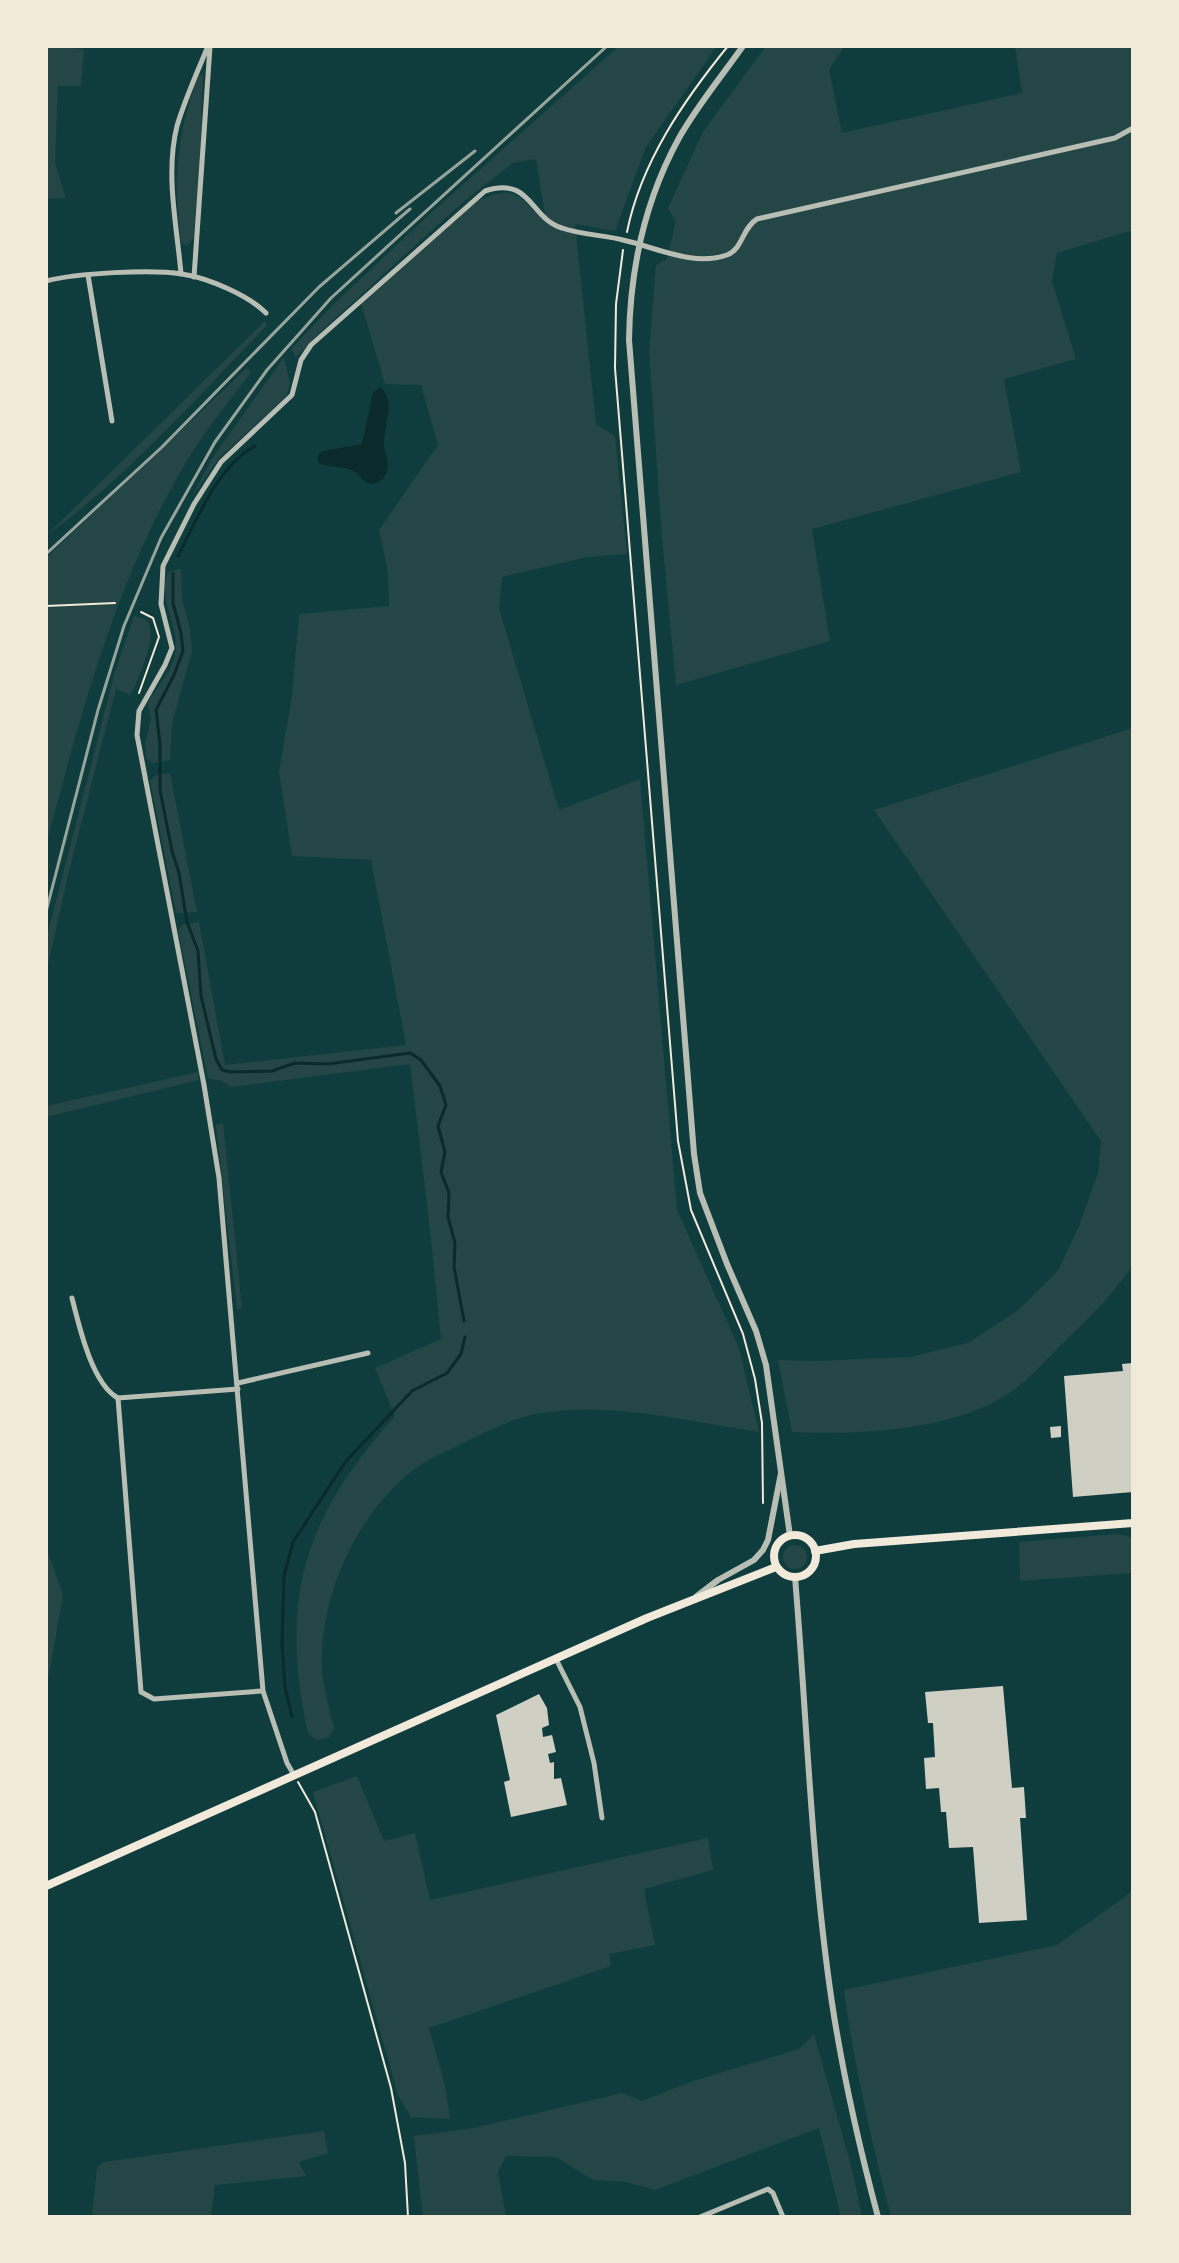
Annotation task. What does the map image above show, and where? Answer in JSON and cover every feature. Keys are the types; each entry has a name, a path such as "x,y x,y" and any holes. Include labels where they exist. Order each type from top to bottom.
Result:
{"main road":[{"path":"815,1551 865,1543 1133,1523"},
{"path":"790,1536 804,1537 815,1551 815,1561 810,1571 795,1577 786,1576 776,1567 775,1549 781,1540 790,1536"},
{"path":"46,1886 555,1658 694,1598 776,1567"}],"street":[{"path":"181,274 173,200 176,129 209,46"},
{"path":"194,277 209,46"},
{"path":"743,46 680,136 665,167 640,245 630,308 631,375 694,1154 700,1193 748,1309 763,1354 790,1536"},
{"path":"294,1775 287,1763 263,1691 219,1178 204,1085 139,753 139,711 172,648 161,604 163,566 194,504 221,462 284,404 295,387 301,360 320,335 485,191 515,189 529,197 560,228 687,257 727,255 736,249 750,223 757,219 1115,138 1133,128"},
{"path":"46,281 88,275 181,274 242,295 266,313"},
{"path":"88,275 112,421"},
{"path":"72,1298 100,1379 110,1394 118,1398 238,1386 368,1353"},
{"path":"118,1398 141,1692 154,1699 263,1691"},
{"path":"694,1598 754,1560 763,1550 768,1540 782,1469"},
{"path":"795,1577 817,1876 832,2004 857,2138 878,2217"},
{"path":"555,1658 580,1707 594,1763 602,1818"},
{"path":"700,2217 768,2189 773,2193 783,2217"}],"path":[{"path":"634,205 663,140 691,93 728,46"},
{"path":"46,606 115,603"},
{"path":"139,711 139,694 159,637 153,618 141,612"},
{"path":"294,1775 315,1812 391,2088 405,2163 408,2217"}],"shaded area":[{"path":"46,46 84,49 81,86 58,86 55,163 66,198 46,199"},
{"path":"619,46 717,46 646,147 615,231 575,224 596,424 615,436 627,554 587,557 502,577 499,608 559,810 640,779 677,1210 739,1348 759,1432 619,1411 563,1411 535,1414 507,1423 418,1466 377,1506 349,1551 339,1575 325,1625 322,1660 334,1728 329,1737 317,1740 308,1733 296,1641 306,1562 319,1526 339,1490 395,1416 375,1368 441,1339 410,1064 231,1087 208,1078 178,930 182,925 199,922 225,1065 406,1045 371,860 292,856 279,772 292,696 299,614 389,606 388,572 379,530 438,445 421,385 385,384 361,303 477,201 510,193 522,199 546,221 536,159 513,163 463,202 296,357 291,349 431,213"},
{"path":"766,46 845,46 829,69 842,133 1022,93 1015,46 1133,46 1133,230 1057,253 1052,281 1076,359 1004,379 1021,472 812,529 830,641 676,685 649,351 656,265 667,259 676,221 668,208 703,132"},
{"path":"203,74 200,174 194,238 187,246 181,242 178,158 191,98 198,76"},
{"path":"265,321 267,325 161,435 105,488 46,536"},
{"path":"284,357 290,383 286,397 219,458 190,500 211,460"},
{"path":"247,368 251,372 193,451 143,544 105,642 46,845 46,558"},
{"path":"380,387 388,399 384,446 388,467 384,477 371,484 351,470 318,463 318,455 323,451 362,444 373,393"},
{"path":"181,569 182,600 190,628 192,651 172,724 170,760 152,763 146,758 145,744 151,719 148,703 170,669 176,646 166,599 166,580 169,571"},
{"path":"134,616 146,620 150,626 149,645 131,695 116,689 46,974 46,940 114,675"},
{"path":"1133,728 1133,1265 1101,1305 1032,1375 988,1405 934,1423 905,1428 792,1432 778,1360 910,1357 968,1343 1017,1311 1058,1271 1079,1226 1098,1173 1101,1141 874,810"},
{"path":"170,773 197,912 176,913 150,780 156,775"},
{"path":"198,1072 199,1080 46,1117 46,1106"},
{"path":"223,1123 242,1308 237,1310 216,1125"},
{"path":"1117,1534 1133,1537 1133,1573 1020,1581 1019,1542"},
{"path":"795,1545 804,1548 807,1557 804,1566 795,1569 786,1566 783,1557 786,1548"},
{"path":"46,1547 63,1595 46,1692"},
{"path":"357,1776 384,1841 415,1833 430,1900 708,1838 713,1870 644,1889 655,1945 609,1954 611,1966 429,2028 445,2085 450,2119 411,2117 398,2095 313,1792"},
{"path":"1133,1891 1133,2217 891,2217 864,2104 844,1990 1057,1945"},
{"path":"814,2034 852,2169 862,2217 841,2217 819,2128 655,2190 626,2182 593,2180 556,2157 506,2156 498,2172 506,2217 423,2217 414,2136 474,2128 622,2093 642,2101 693,2081 799,2049"},
{"path":"324,2131 328,2153 299,2162 306,2176 215,2185 211,2217 92,2217 97,2167 104,2162"}],"building":[{"path":"1133,1363 1133,1492 1073,1497 1064,1376 1123,1371 1122,1364"},
{"path":"1061,1426 1061,1437 1051,1438 1050,1427"},
{"path":"1003,1686 1012,1788 1024,1787 1026,1818 1020,1818 1027,1920 979,1923 973,1847 949,1848 946,1812 941,1812 939,1788 926,1789 924,1758 935,1757 933,1723 928,1723 925,1692"},
{"path":"539,1694 547,1708 549,1725 542,1728 543,1737 552,1735 556,1752 548,1754 550,1763 554,1762 554,1779 561,1778 567,1805 511,1817 504,1782 510,1780 496,1715"}],"waterway":[{"path":"178,556 219,480 241,455 255,446"},
{"path":"173,573 173,603 183,651 156,710 160,790 187,922 198,951 201,996 216,1059 222,1070 231,1072 272,1071 295,1063 328,1064 410,1053 421,1060 440,1086 446,1105 438,1126 445,1152 441,1172 449,1193 448,1217 455,1243 454,1267 464,1321"},
{"path":"292,1717 285,1687 282,1644 284,1576 293,1542 346,1461 412,1391 447,1373 461,1354 465,1337"}],"railway":[{"path":"46,912 98,710 124,626 161,538 215,442 267,370 331,298 607,46"},
{"path":"396,213 475,151"},
{"path":"46,554 162,447 319,287 410,209"}]}
